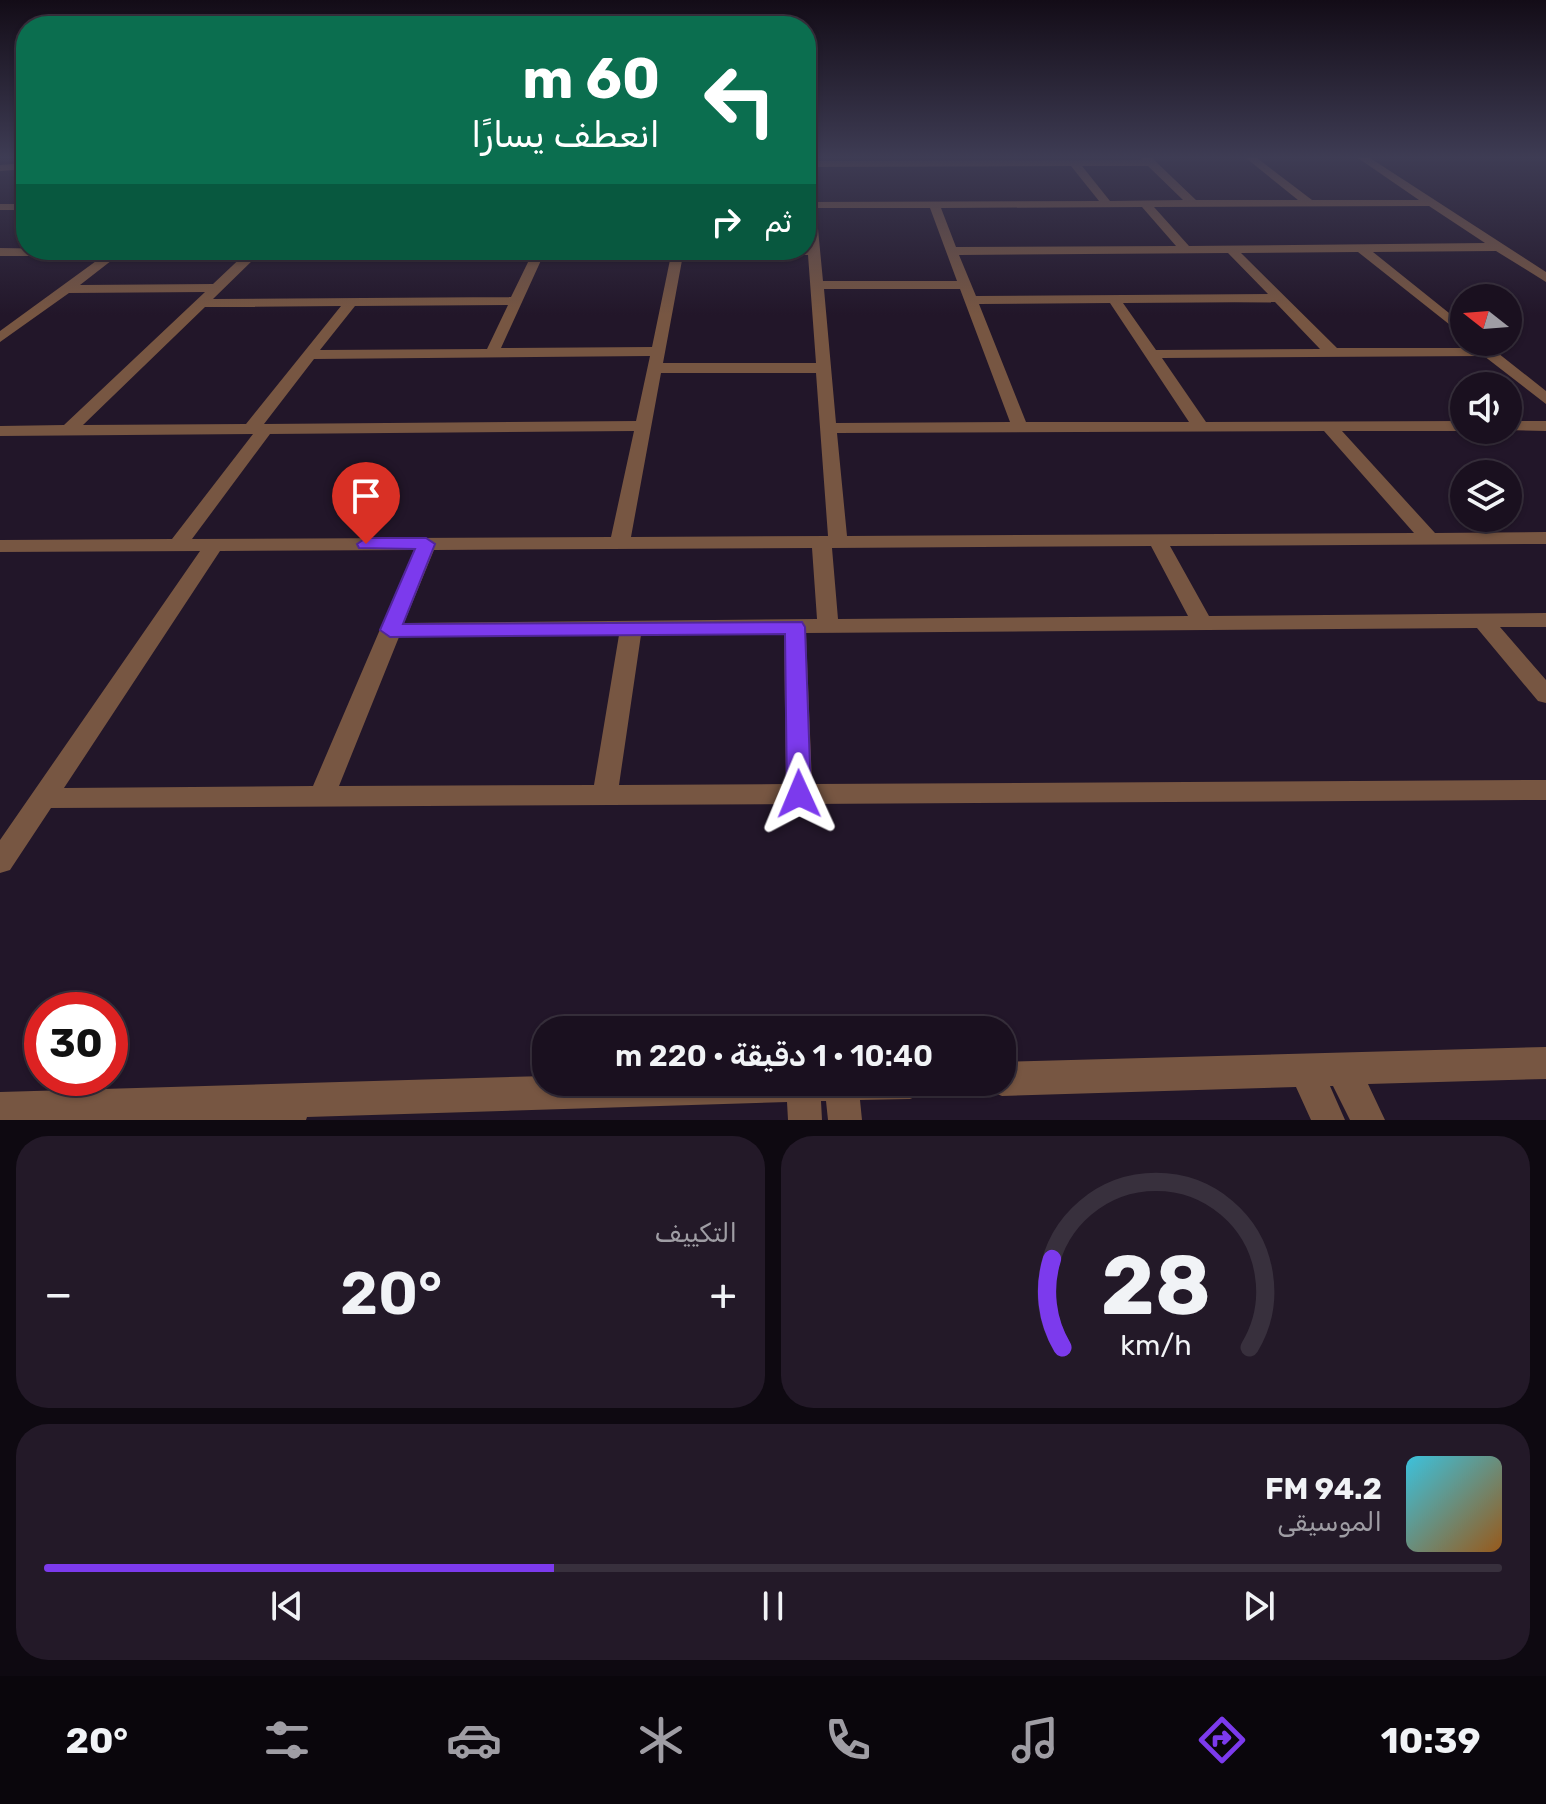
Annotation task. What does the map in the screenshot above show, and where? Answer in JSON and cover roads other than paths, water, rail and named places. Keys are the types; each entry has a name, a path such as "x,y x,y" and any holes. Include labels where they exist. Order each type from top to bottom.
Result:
{"street":[{"path":"936,210 1020,428"},
{"path":"1151,210 1186,250"},
{"path":"1444,210 1546,278"},
{"path":"952,251 1500,247"},
{"path":"1361,248 1450,321"},
{"path":"1231,249 1333,353"},
{"path":"0,338 105,260"},
{"path":"69,430 246,260"},
{"path":"492,353 535,260"},
{"path":"620,543 676,260"},
{"path":"815,260 828,428 828,627"},
{"path":"816,285 965,285"},
{"path":"67,289 216,288"},
{"path":"971,300 1278,298"},
{"path":"1114,299 1201,427"},
{"path":"201,303 516,301"},
{"path":"178,545 309,355 351,302"},
{"path":"1151,354 1333,353 1450,348"},
{"path":"309,355 492,353 823,368"},
{"path":"1493,356 1546,399"},
{"path":"0,431 643,426"},
{"path":"828,428 1450,426"},
{"path":"1522,426 1546,426"},
{"path":"1329,427 1430,539"},
{"path":"0,546 1546,538"},
{"path":"1158,541 1202,623"},
{"path":"0,862 215,544"},
{"path":"322,796 426,544"},
{"path":"390,630 1546,620"},
{"path":"1483,621 1546,695"},
{"path":"795,627 799,794"},
{"path":"605,795 631,628"},
{"path":"43,798 1546,790"},
{"path":"1016,1079 1546,1063"},
{"path":"1342,1069 1368,1120"},
{"path":"1305,1070 1328,1120"},
{"path":"0,1109 332,1110 596,1096"},
{"path":"804,1096 805,1120"},
{"path":"842,1096 845,1120"}]}
